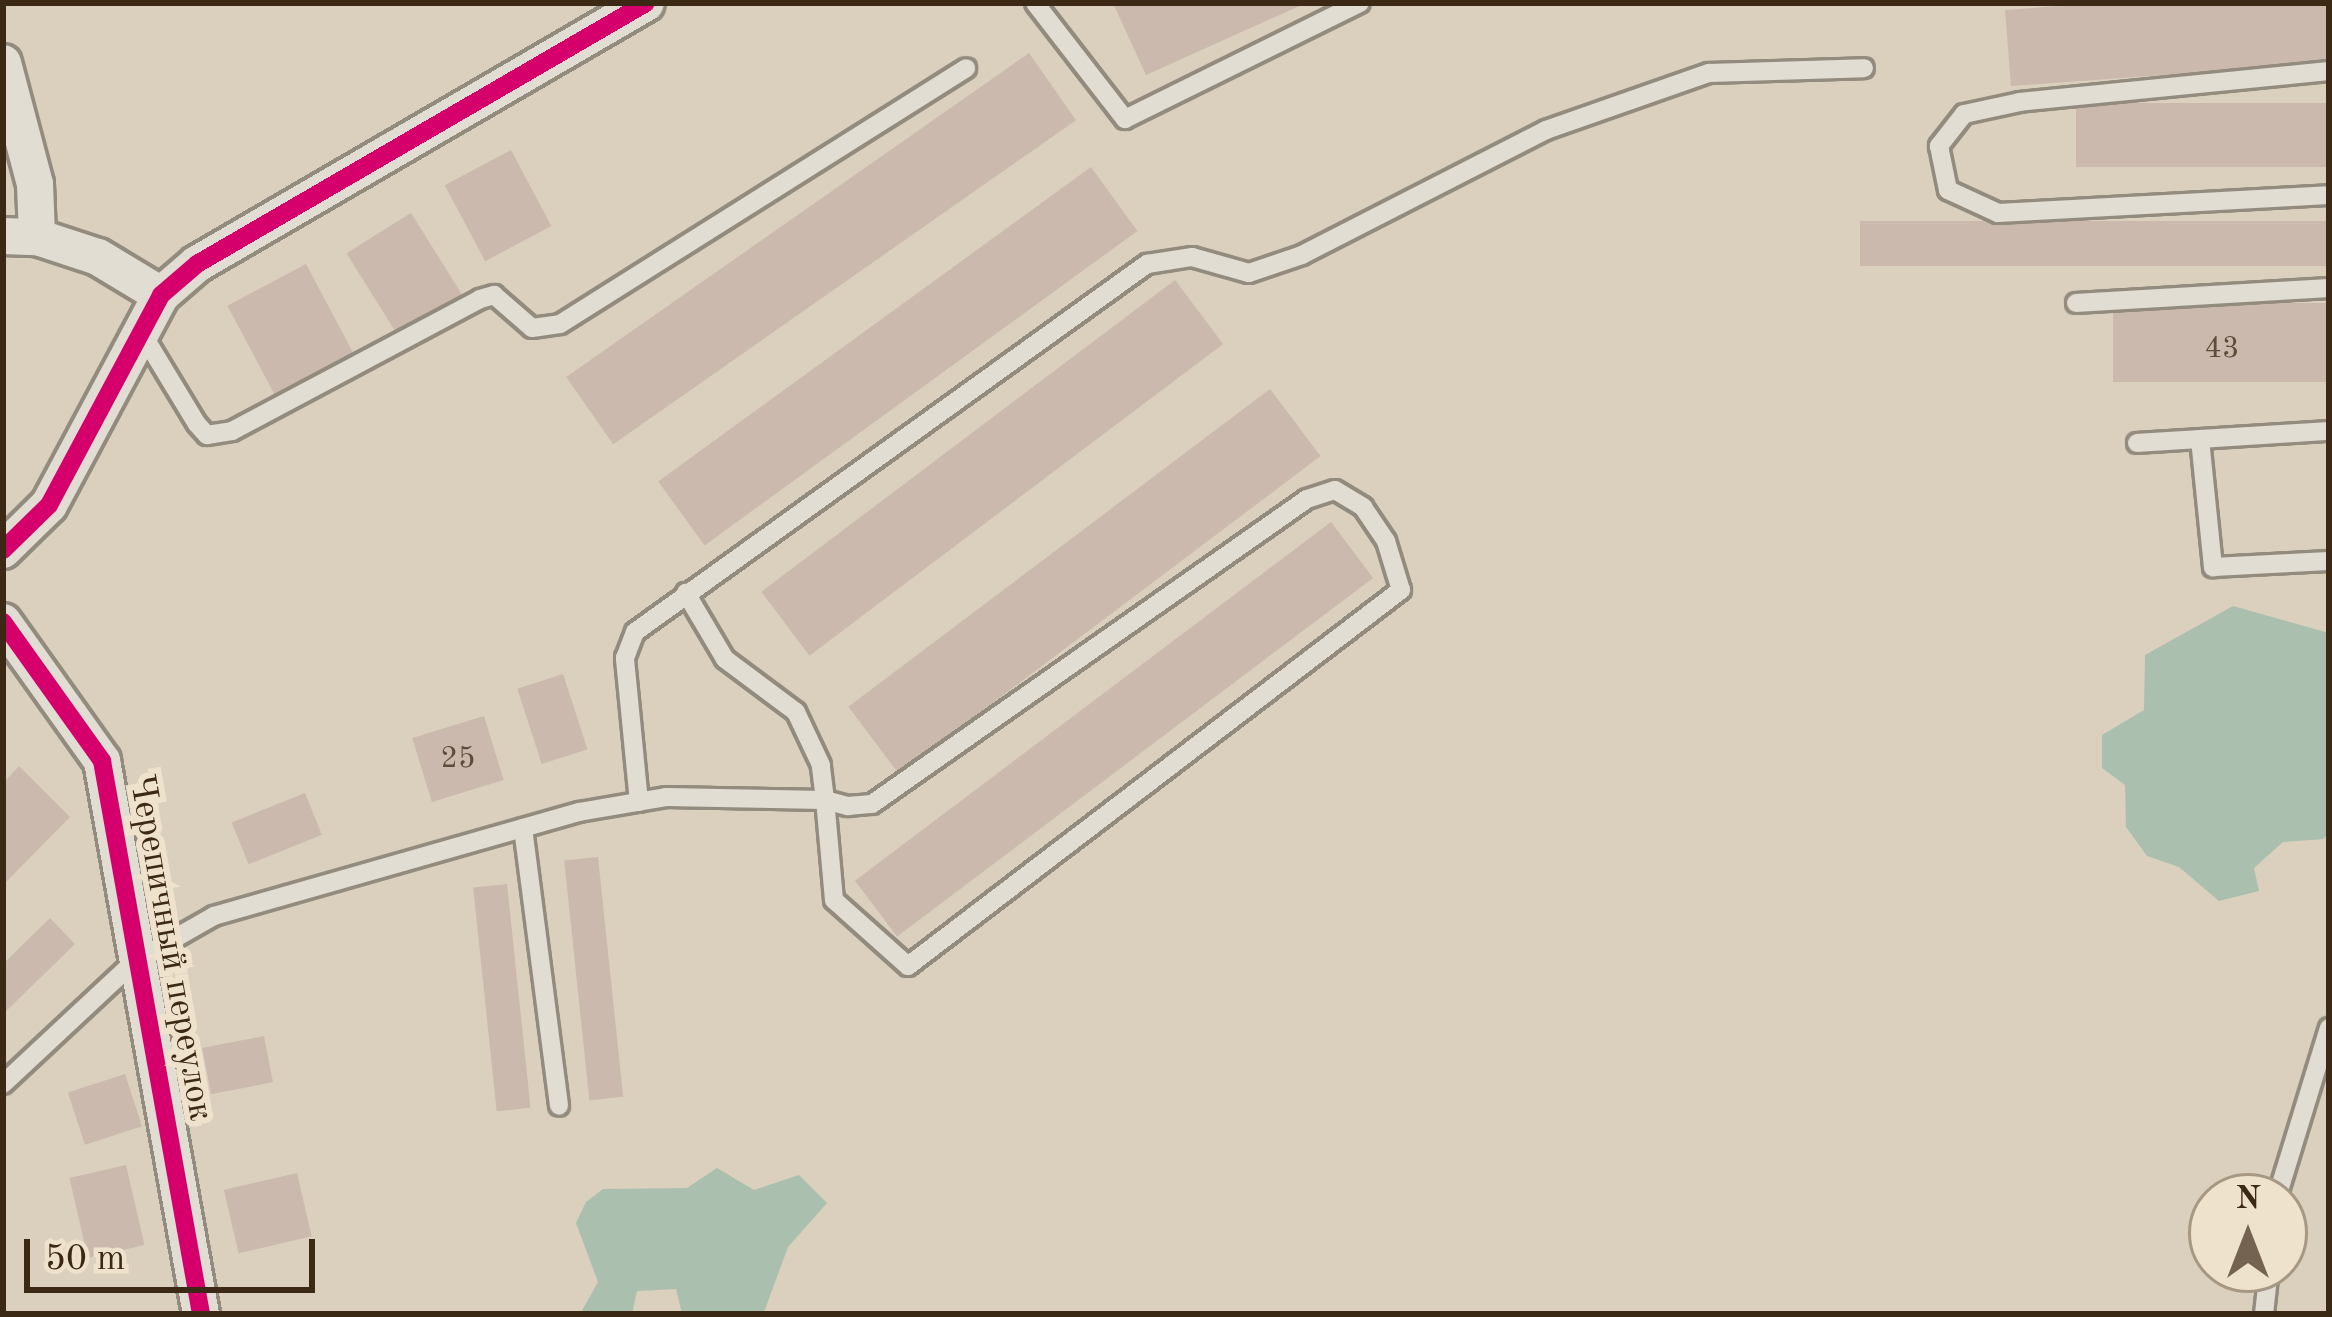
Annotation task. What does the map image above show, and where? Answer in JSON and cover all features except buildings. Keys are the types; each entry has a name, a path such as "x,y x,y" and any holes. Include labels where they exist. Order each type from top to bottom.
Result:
{"street":[{"path":"3,550 49,505 161,295 196,264 646,3"},
{"path":"3,63 34,184 20,236 98,256 161,295"},
{"name":"Черепичный переулок","path":"3,622 102,761 201,1314"}],"lane":[{"path":"1035,3 1126,119 1360,3"},
{"path":"140,330 207,435 232,431 479,299 494,295 532,328 560,324 966,68"},
{"path":"639,802 625,658 635,632 1148,264 1192,257 1249,273 1303,255 1546,130 1708,74 1864,68"},
{"path":"2329,71 2020,102 1964,114 1939,146 1948,190 1998,213 2329,195"},
{"path":"2075,303 2329,288"},
{"path":"2137,442 2329,431"},
{"path":"2200,439 2213,567 2329,561"},
{"path":"3,1084 135,961 214,916 523,828 639,802 825,800 872,805 1307,500 1335,490 1363,507 1387,541 1401,590 908,966 834,900 825,800 821,765 796,712 725,659 686,593"},
{"path":"523,828 559,1106"},
{"path":"2284,1173 2329,1028"}],"shaded area":[{"path":"2233,606 2329,633 2329,831 2324,839 2283,842 2254,868 2259,891 2219,901 2179,867 2147,856 2126,827 2125,785 2102,768 2102,735 2144,710 2145,655"},
{"path":"717,1168 754,1190 799,1175 827,1203 788,1247 764,1312 682,1314 676,1289 637,1291 632,1314 580,1314 598,1282 576,1223 586,1202 603,1189 687,1188"}],"cycle path":[{"path":"3,550 49,505 161,295 197,264 646,3"},
{"path":"3,622 102,761 201,1314"}]}
